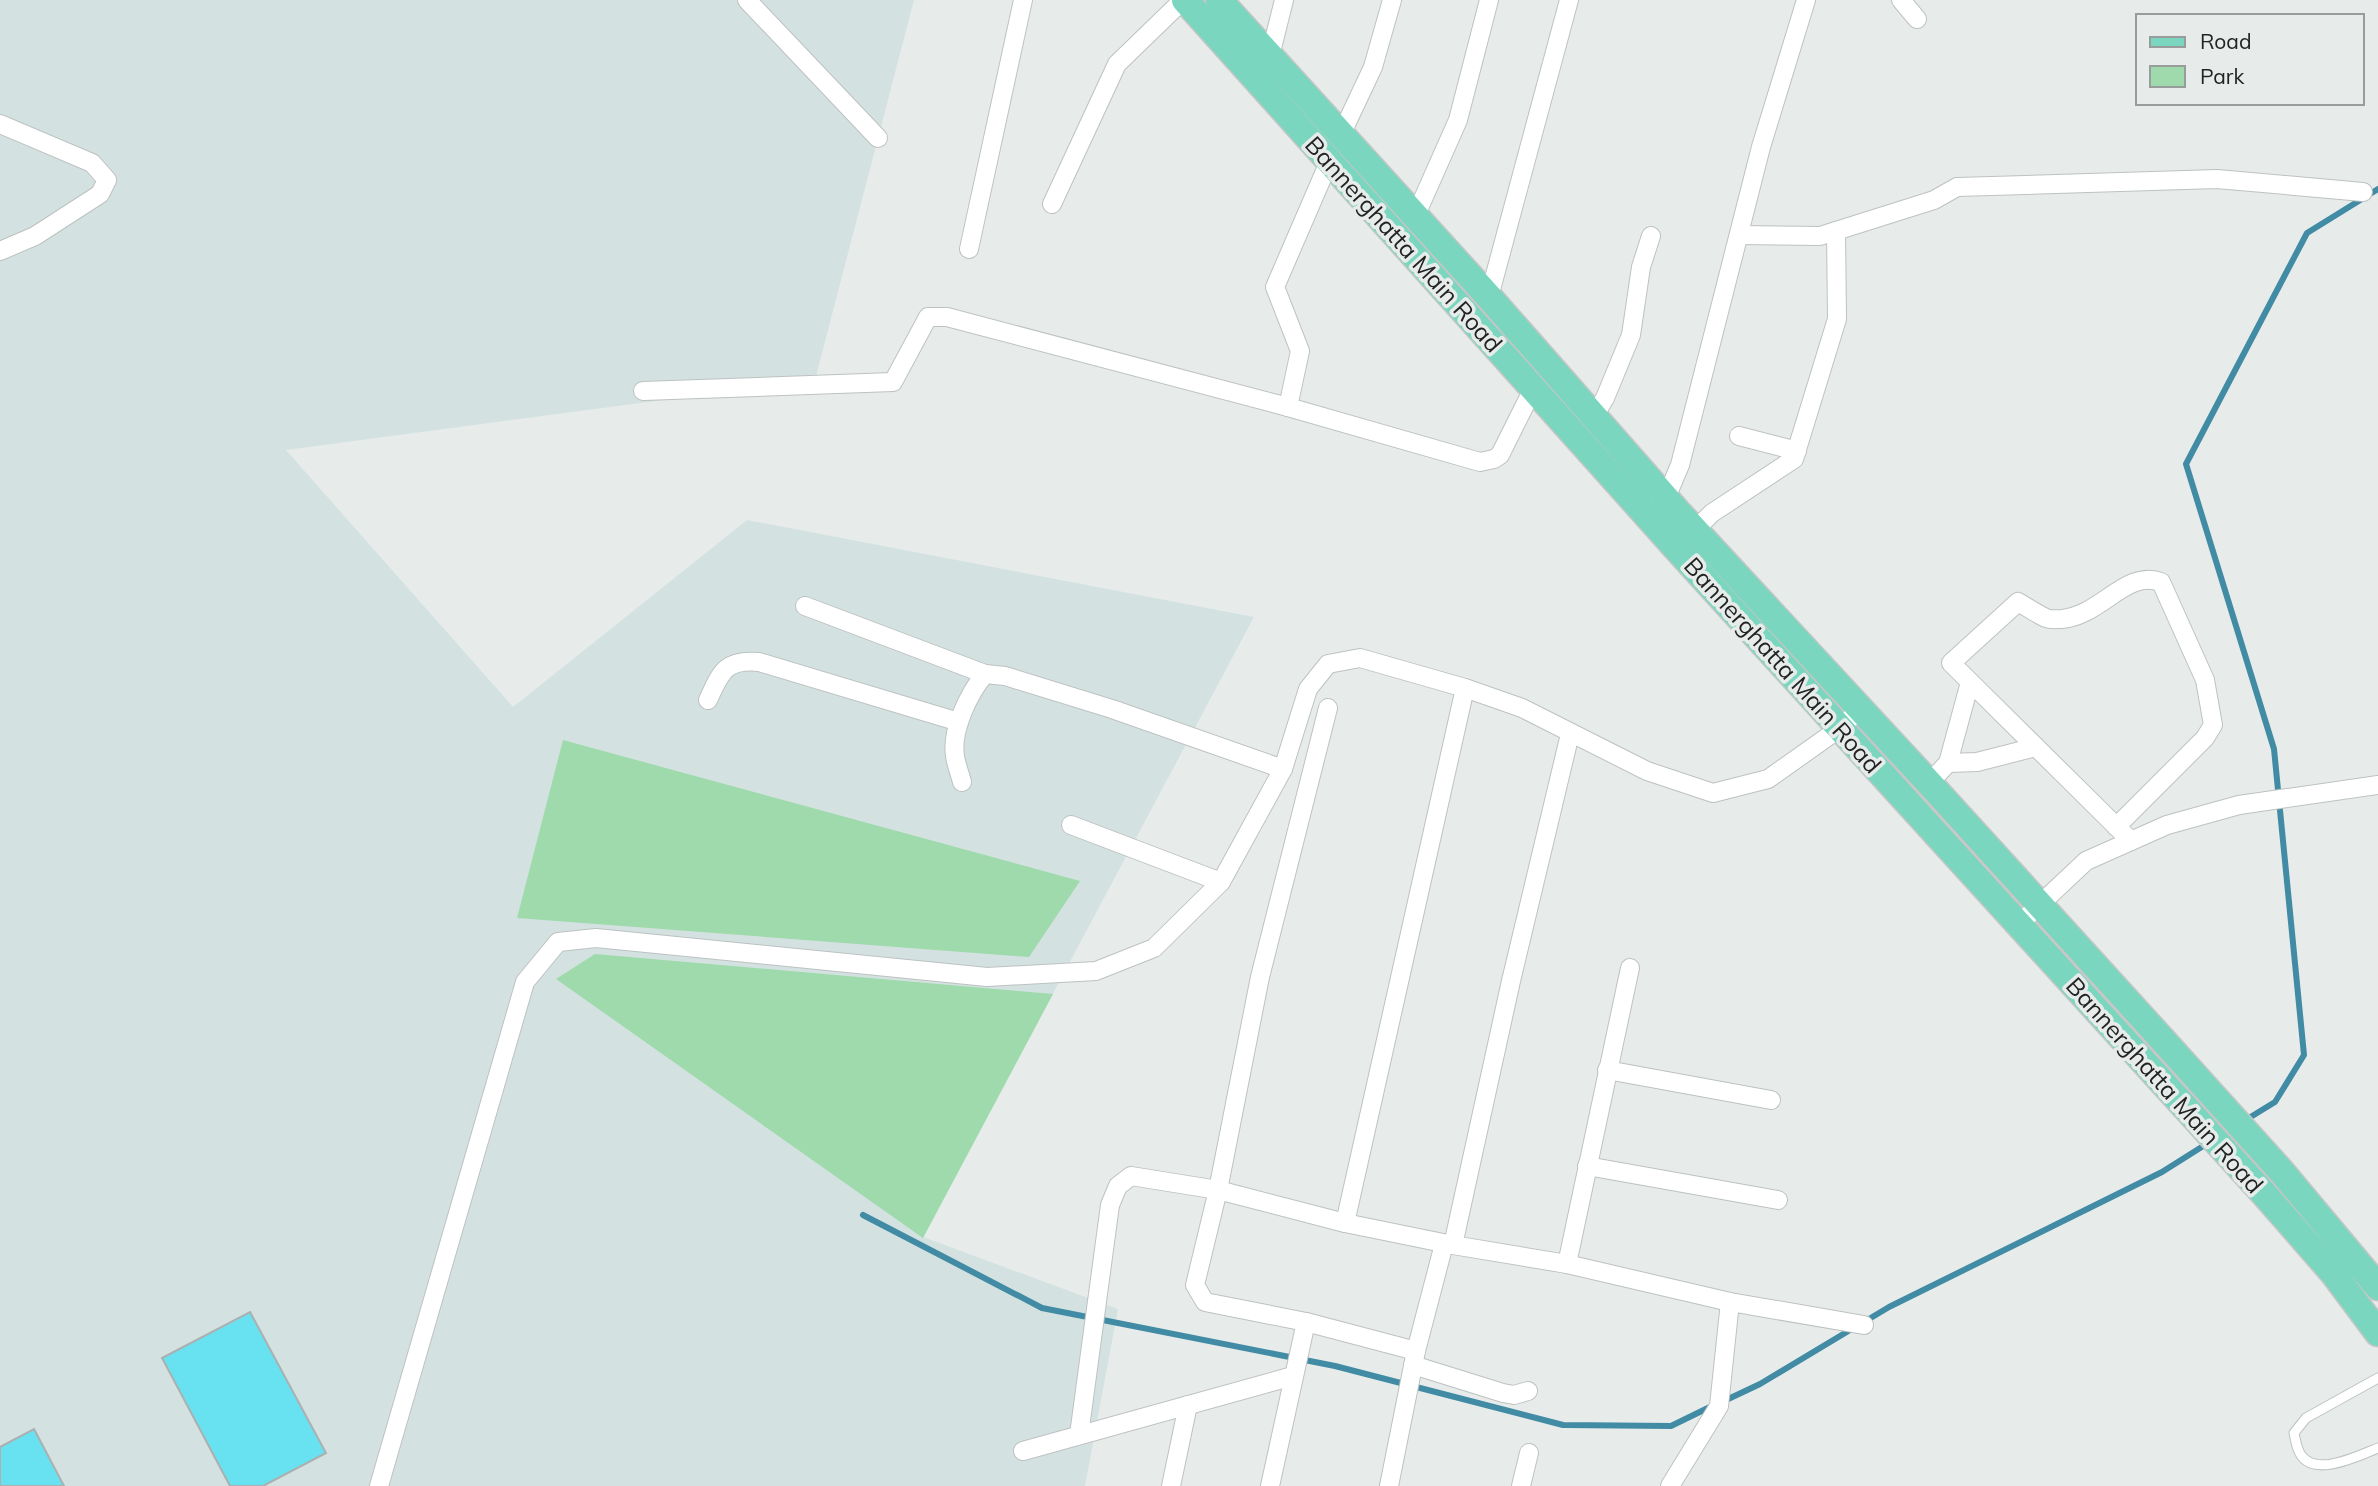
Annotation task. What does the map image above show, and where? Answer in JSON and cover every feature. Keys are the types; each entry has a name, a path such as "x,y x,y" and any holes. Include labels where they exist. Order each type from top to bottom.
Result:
{"main road":[{"name":"Bannerghatta Main Road","path":"1184,0 1533,389 1656,505 1840,728 2215,1140 2334,1274 2378,1333"},
{"path":"1219,0 1594,416 1656,505 1695,530 1929,783 2239,1125 2378,1287"}],"street":[{"path":"747,0 878,138"},
{"path":"969,248 1023,0"},
{"path":"1052,204 1117,64 1184,0"},
{"path":"1270,56 1284,0"},
{"path":"1341,135 1373,67 1392,0"},
{"path":"1415,217 1458,120 1489,0"},
{"path":"1489,297 1569,0"},
{"path":"1656,505 1679,465 1762,147 1806,0"},
{"path":"1901,0 1917,19"},
{"path":"0,124 92,163 107,180 100,194 35,236 0,251"},
{"path":"1288,407 1300,351 1275,287 1329,162"},
{"path":"1739,235 1819,236 1934,200 1957,187 2217,179 2363,191"},
{"path":"1695,530 1712,513 1794,460 1837,319 1836,231"},
{"path":"1594,416 1605,397 1631,335 1640,267 1651,236"},
{"path":"643,391 893,382 928,317 947,317 1288,407 1480,462 1494,459 1500,454 1533,389"},
{"path":"1739,436 1797,451"},
{"path":"2116,827 2204,738 2213,725 2205,680 2161,582 2151,579 2136,579 2091,611 2067,618 2049,620 2018,602 1951,663 2116,827 2131,841"},
{"path":"804,606 985,674 1005,676 1112,709 1283,769"},
{"path":"379,1486 525,982 558,942 596,938 987,977 1096,971 1154,948 1221,882 1283,769 1308,689 1328,664 1360,658 1465,688 1522,708 1647,771 1713,793 1768,779 1840,728 1860,709"},
{"path":"708,700 721,671 732,664 759,662 959,722"},
{"path":"962,782 954,754 959,722 972,689 985,674"},
{"path":"1929,783 1948,763 1970,682"},
{"path":"1345,1223 1465,688"},
{"path":"1328,708 1260,977 1195,1285 1205,1302 1306,1322 1415,1358 1503,1393 1514,1395 1528,1391"},
{"path":"1389,1486 1415,1358 1448,1244 1570,734"},
{"path":"1948,763 1978,762 2036,747"},
{"path":"2018,925 2086,861 2167,825 2239,805 2378,785"},
{"path":"1071,825 1221,882"},
{"path":"1567,1264 1630,968"},
{"path":"1607,1070 1771,1100"},
{"path":"1587,1167 1778,1200"},
{"path":"1079,1436 1110,1205 1118,1186 1131,1176 1217,1190 1345,1223 1567,1264 1730,1302 1864,1325"},
{"path":"1670,1486 1719,1406 1730,1302"},
{"path":"1270,1486 1306,1322"},
{"path":"1023,1451 1293,1376"},
{"path":"1171,1486 1188,1405"},
{"path":"1521,1486 1529,1453"}],"lane":[{"path":"2378,1378 2306,1418 2294,1433 2298,1451 2304,1459 2316,1465 2341,1463 2378,1448"}],"shaded area":[{"path":"0,0 914,0 815,380 286,450 513,707 747,520 1254,617 923,1237 1118,1309 1085,1486 0,1486"}],"green space":[{"path":"563,740 1080,881 1029,957 517,918"},
{"path":"595,954 1053,994 923,1238 556,979"}],"building":[{"path":"250,1312 326,1453 263,1486 230,1486 162,1358"},
{"path":"34,1429 64,1486 0,1486 0,1447"}],"waterway":[{"path":"2244,1121 2275,1102 2304,1055 2274,749 2186,464 2307,233 2378,189"},
{"path":"1864,1322 1889,1307 2162,1172 2208,1143"},
{"path":"863,1215 1042,1308 1335,1366 1563,1425 1671,1426 1714,1405"},
{"path":"1724,1401 1760,1384 1855,1327"}]}
